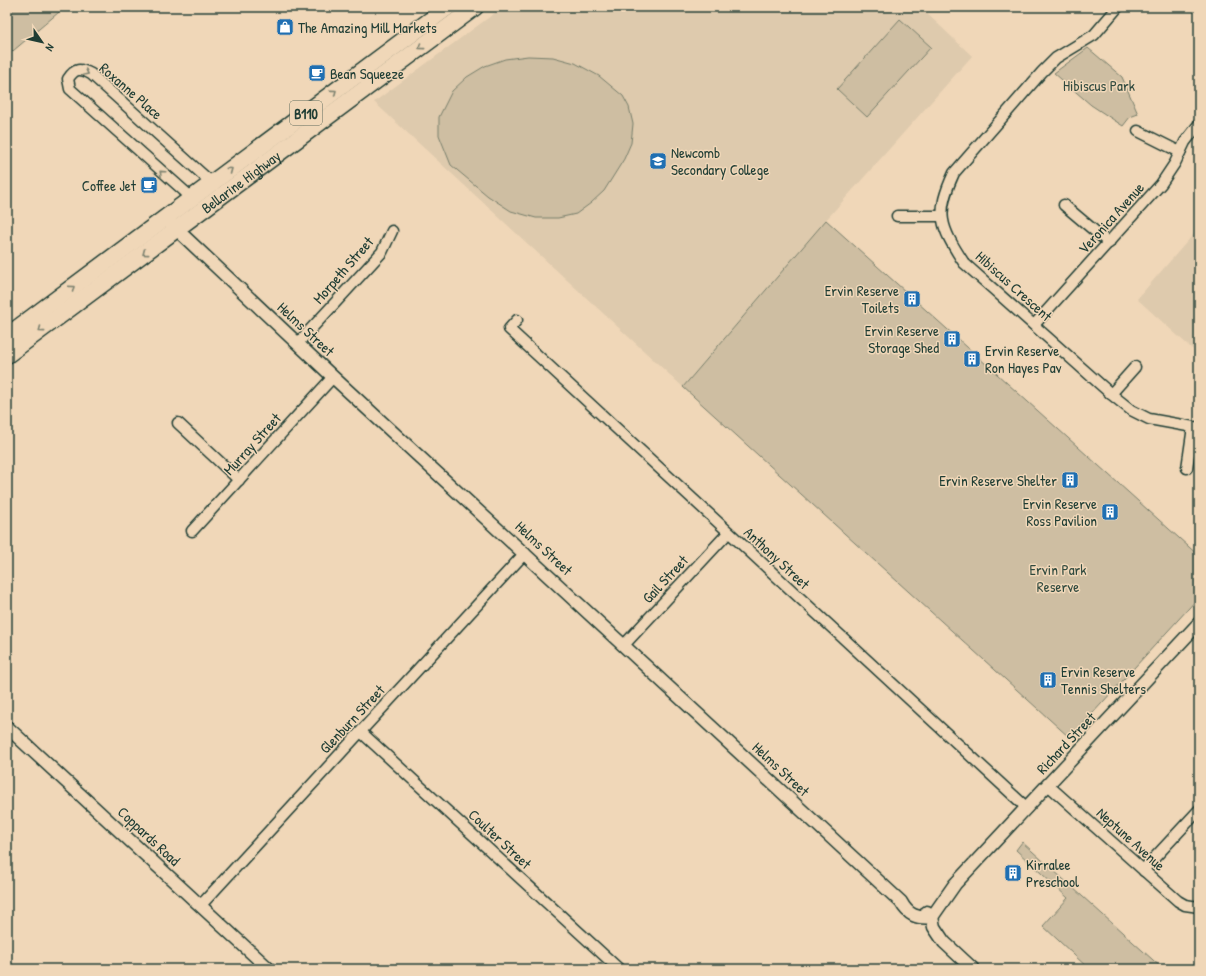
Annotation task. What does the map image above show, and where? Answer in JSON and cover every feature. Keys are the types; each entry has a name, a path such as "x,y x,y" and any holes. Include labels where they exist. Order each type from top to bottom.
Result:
{"highway":[{"name":"Bellarine Highway","path":"7,336 448,7"},
{"name":"Bellarine Highway","path":"7,356 474,7"}],"street":[{"name":"Hibiscus Crescent","path":"1118,7 1094,35 1056,58 1042,72 954,172 945,191 941,216 949,240 964,263 1111,394 1131,410 1149,419 1196,428"},
{"name":"Roxanne Place","path":"192,198 70,89 68,79 73,72 79,70 91,74 212,183"},
{"name":"Veronica Avenue","path":"1034,325 1110,243 1161,184 1185,142 1199,124"},
{"path":"1138,131 1180,152"},
{"path":"1064,205 1110,243"},
{"path":"897,216 941,216"},
{"name":"Helms Street","path":"165,218 333,377 901,902 927,915"},
{"name":"Morpeth Street","path":"298,343 382,252 392,231"},
{"name":"Anthony Street","path":"517,320 504,331 728,533 1027,808"},
{"path":"1111,394 1135,367"},
{"name":"Murray Street","path":"192,531 333,377"},
{"path":"178,423 239,480"},
{"path":"1187,468 1196,428"},
{"name":"Gail Street","path":"624,645 728,533"},
{"name":"Glenburn Street","path":"201,905 525,553"},
{"name":"Richard Street","path":"927,915 1198,626"},
{"name":"Coppards Road","path":"7,727 269,969"},
{"name":"Coulter Street","path":"361,732 619,969"},
{"name":"Neptune Avenue","path":"1048,785 1178,901 1184,905 1199,906"},
{"path":"1144,871 1145,868 1199,810"},
{"path":"927,915 944,942 973,969"}],"shaded area":[{"name":"Newcomb Secondary College","path":"503,7 920,7 972,56 826,220 683,387 374,102"},
{"path":"1199,228 1199,355 1137,299"}],"green space":[{"path":"7,7 65,7 7,56"},
{"path":"900,19 931,47 867,117 837,89"},
{"name":"Hibiscus Park","path":"1088,48 1122,77 1138,114 1130,117 1123,126 1091,105 1054,73"},
{"path":"528,56 553,57 575,63 599,76 623,96 629,107 633,124 631,143 624,159 604,191 576,214 558,218 536,218 511,211 488,196 451,165 439,135 439,117 452,91 467,77 485,66 505,59"},
{"name":"Ervin Park Reserve","path":"826,220 1199,556 1199,597 1070,738 683,387"},
{"path":"1022,842 1163,969 1089,969 1043,926 1068,898 1016,850"}],"place":[{"name":"The Amazing Mill Markets","path":"285,27"},
{"name":"Bean Squeeze","path":"317,73"},
{"name":"Newcomb Secondary College","path":"658,161"},
{"name":"Coffee Jet","path":"149,185"},
{"name":"Ervin Reserve Toilets","path":"912,299"},
{"name":"Ervin Reserve Storage Shed","path":"952,339"},
{"name":"Ervin Reserve Ron Hayes Pav","path":"972,359"},
{"name":"Ervin Reserve Shelter","path":"1070,480"},
{"name":"Ervin Reserve Ross Pavilion","path":"1110,512"},
{"name":"Ervin Reserve Tennis Shelters","path":"1048,680"},
{"name":"Kirralee Preschool","path":"1013,873"}]}
